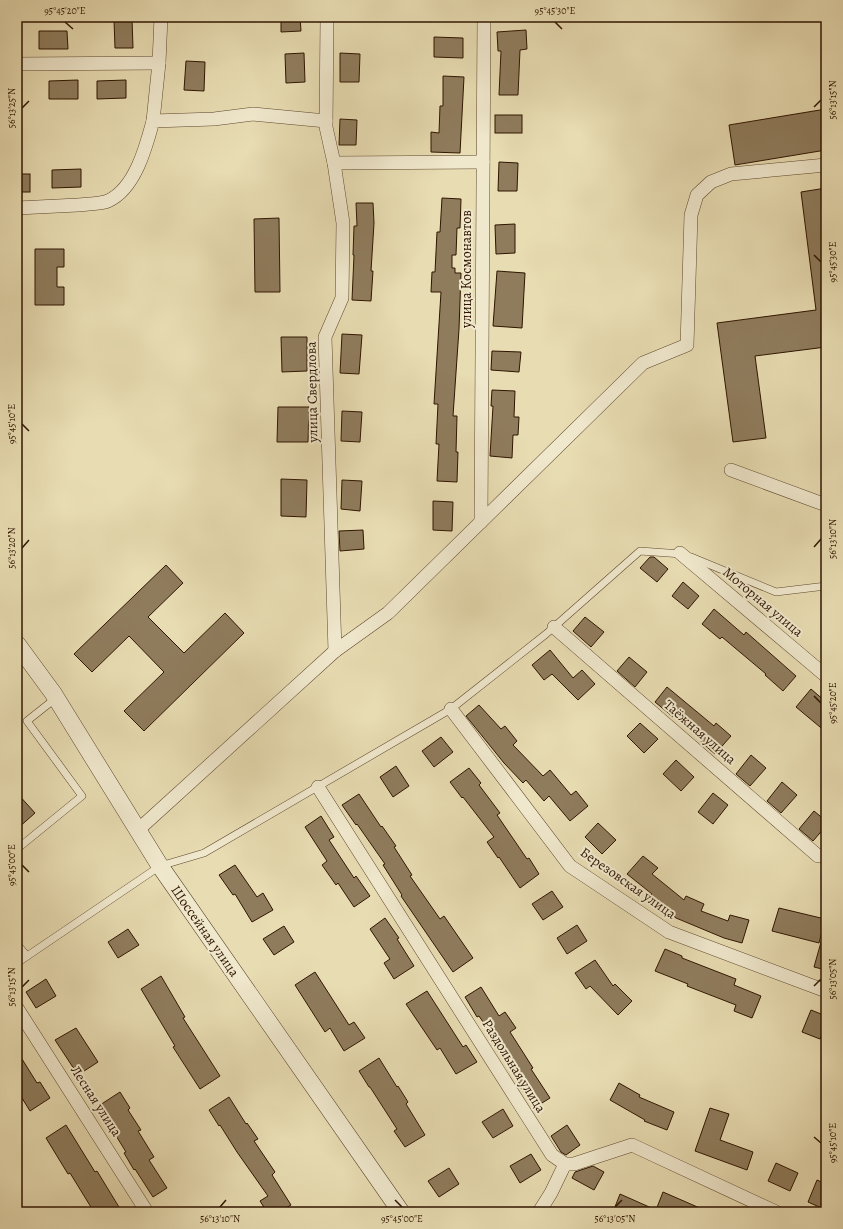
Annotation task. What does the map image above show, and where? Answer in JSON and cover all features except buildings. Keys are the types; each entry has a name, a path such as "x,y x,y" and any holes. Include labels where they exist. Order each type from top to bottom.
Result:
{"street":[{"path":"17,208 88,204 108,201 124,191 134,175 148,140 153,121 159,63 161,17"},
{"name":"улица Свердлова","path":"327,17 326,127 334,163 343,223 342,298 325,338 335,651"},
{"name":"улица Космонавтов","path":"481,522 484,17"},
{"path":"17,64 159,63"},
{"path":"153,121 214,119 253,114 326,121"},
{"path":"334,163 483,162"},
{"path":"138,830 335,651 388,613 642,363 686,345 691,215 697,195 711,182 731,174 826,165"},
{"path":"731,470 826,505"},
{"name":"Моторная улица","path":"680,553 826,676"},
{"name":"Таёжная улица","path":"554,627 818,856 826,855"},
{"name":"Шоссейная улица","path":"17,644 56,698 160,866 401,1212"},
{"name":"Березовская улица","path":"451,709 570,866 669,932 826,991"},
{"name":"Раздольная улица","path":"318,786 552,1155 565,1164"},
{"name":"Лесная улица","path":"17,1008 148,1212"},
{"path":"539,1212 551,1193 565,1164 574,1164 632,1145 776,1212"}],"lane":[{"path":"17,963 160,866 204,853 451,709 554,627 640,551 680,553 776,592 826,586"},
{"path":"17,849 82,796 26,721 56,698"},
{"path":"17,944 27,956"}]}
